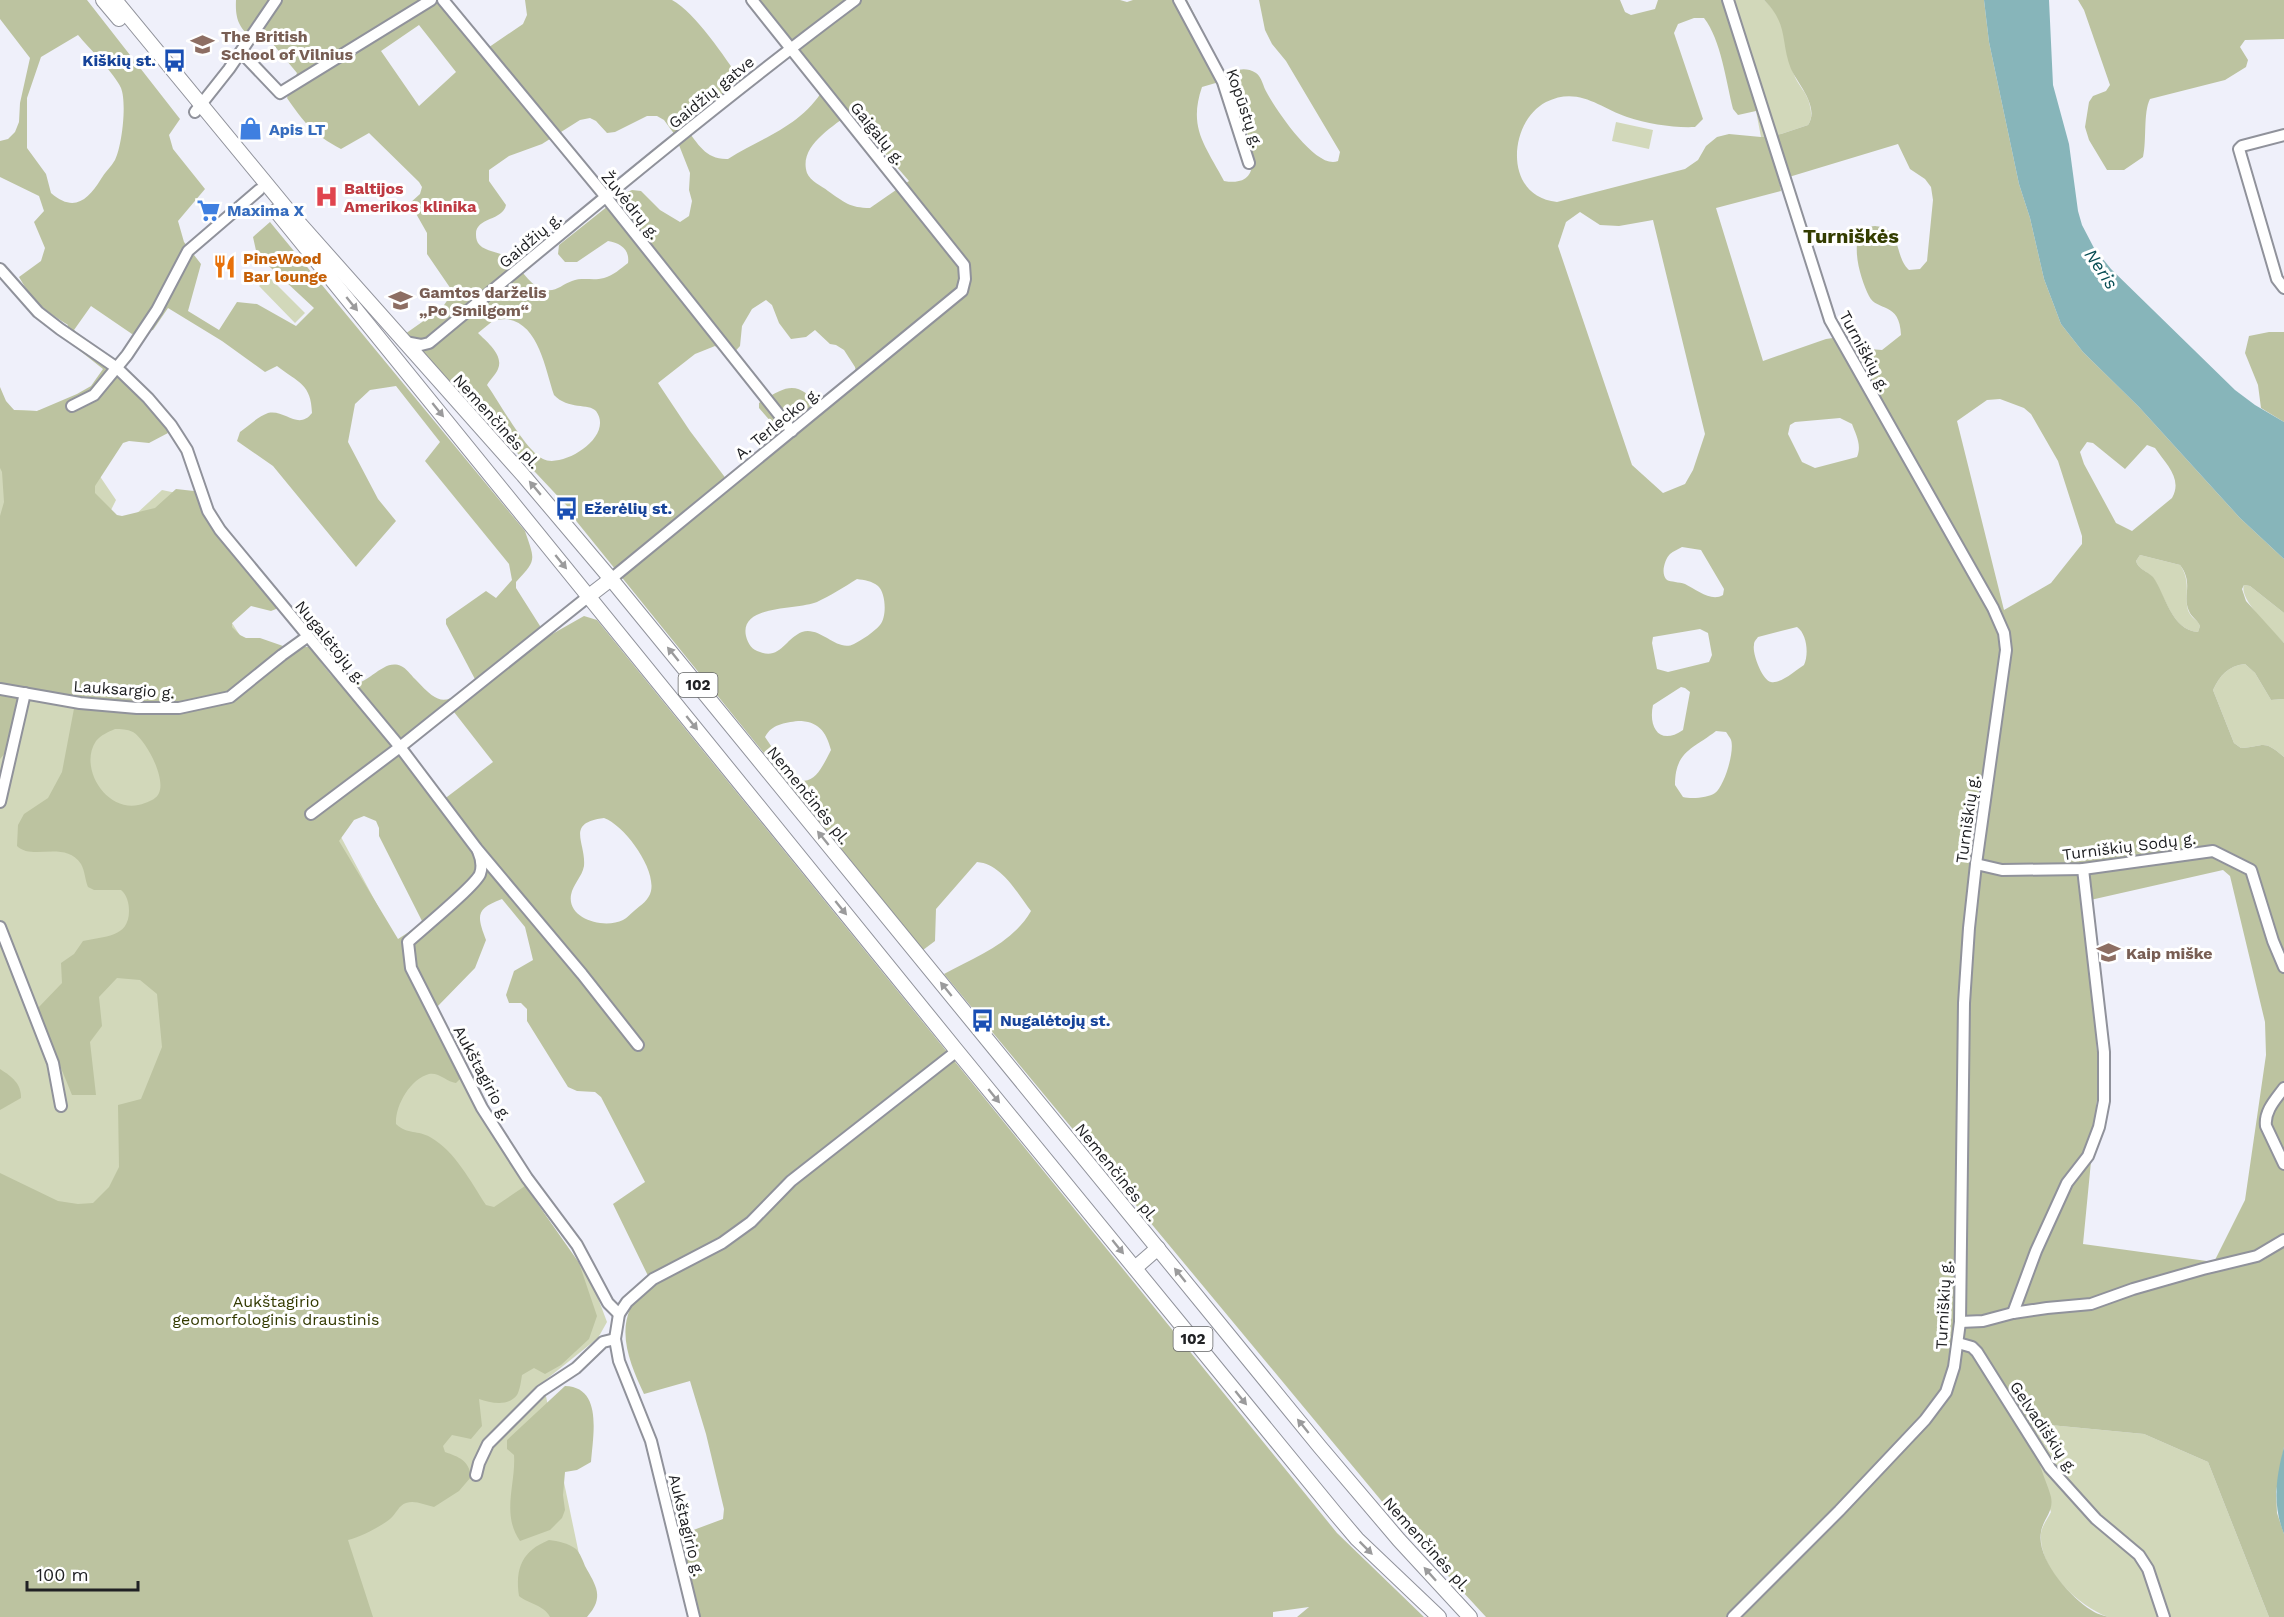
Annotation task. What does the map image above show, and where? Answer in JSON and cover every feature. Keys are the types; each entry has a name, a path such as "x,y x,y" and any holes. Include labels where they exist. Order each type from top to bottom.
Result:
{"main road":[{"name":"Nemenčinės pl.","path":"103,0 523,475 611,579 1327,1455 1399,1540 1470,1617"},
{"name":"Nemenčinės pl.","path":"116,0 259,190 957,1051 1357,1539 1439,1617"},
{"path":"589,596 611,579"},
{"path":"1135,1268 1158,1248"}],"street":[{"path":"199,109 276,0"},
{"path":"241,52 280,93 431,0"},
{"name":"Žuvėdrų g.","path":"443,0 606,197 792,431"},
{"name":"Gaigalų g.","path":"752,0 964,265 965,279 962,291"},
{"name":"Gaidžių gatve","path":"650,160 790,48 855,0"},
{"name":"Kopūstų g.","path":"1179,0 1223,82 1249,163"},
{"name":"Turniškių g.","path":"1728,0 1830,320 1993,608 2004,633 2005,665 1976,864 1964,1003 1960,1322 1954,1367 1946,1392 1925,1420 1839,1511 1733,1617"},
{"path":"2284,135 2241,146 2239,149 2277,279 2284,288"},
{"name":"Gaidžių g.","path":"429,343 650,160"},
{"path":"72,406 94,395 117,368 157,310 188,251 259,190"},
{"name":"Nugalėtojų g.","path":"0,268 26,300 45,318 117,368 148,398 178,434 192,460 213,520 400,747 477,849 638,1045"},
{"name":"A. Terlecko g.","path":"611,579 962,291"},
{"path":"405,342 421,345 429,343"},
{"path":"426,366 425,353 429,343"},
{"path":"311,814 400,747 589,596"},
{"name":"Lauksargio g.","path":"0,688 80,703 137,708 179,708 230,698 282,655 308,637"},
{"path":"0,802 25,693"},
{"name":"Aukštagirio g.","path":"477,849 482,861 480,874 470,886 408,942 411,968 482,1108 527,1178 577,1245 608,1303 619,1314 615,1339 619,1361 651,1441 694,1617"},
{"name":"Turniškių Sodų g.","path":"1976,864 2002,870 2083,870 2213,851 2251,870 2273,941 2284,967"},
{"path":"2013,1313 2036,1251 2067,1183 2088,1156 2099,1127 2104,1101 2104,1052 2083,870"},
{"path":"0,927 53,1063 61,1106"},
{"path":"619,1314 627,1302 653,1279 722,1243 751,1222 791,1181 957,1051"},
{"path":"2284,1088 2269,1109 2265,1120 2284,1164"},
{"path":"1960,1322 1983,1321 2013,1313 2091,1304 2133,1289 2257,1256 2284,1240"},
{"path":"476,1475 488,1444 541,1391 569,1374 603,1342 615,1339"},
{"name":"Gelvadiškių g.","path":"1958,1343 1972,1347 1977,1352 2050,1468 2096,1519 2139,1555 2148,1569 2164,1617"}],"green space":[{"path":"0,0 87,0 180,119 169,135 173,149 205,189 178,221 184,242 201,264 188,311 219,330 237,302 257,304 296,326 314,308 257,255 253,237 270,222 525,531 532,559 528,569 516,582 516,588 547,637 584,616 597,620 1337,1533 1424,1617 1297,1617 1309,1607 1273,1612 1273,1617 698,1617 680,1535 723,1519 724,1509 706,1434 690,1381 644,1394 628,1352 625,1330 630,1309 637,1299 653,1286 613,1204 645,1182 601,1097 595,1092 577,1091 568,1087 527,1021 527,1009 521,1003 509,1003 506,995 514,971 533,960 525,927 502,899 487,906 481,914 481,925 486,940 475,968 437,1007 431,1022 460,1079 456,1083 429,1074 416,1081 401,1102 396,1124 405,1130 430,1137 439,1143 462,1168 486,1205 494,1207 525,1186 579,1263 597,1316 589,1339 561,1365 545,1374 534,1368 522,1375 518,1393 513,1399 504,1403 494,1403 479,1399 482,1426 471,1439 452,1435 443,1446 445,1452 463,1460 470,1471 471,1477 459,1491 434,1507 413,1502 404,1504 386,1522 348,1540 373,1617 0,1617 0,1173 58,1201 78,1204 93,1203 109,1187 119,1167 118,1105 141,1099 162,1047 157,994 140,980 117,978 99,997 102,1026 90,1042 96,1095 72,1095 37,1009 62,983 61,963 74,954 83,941 120,931 128,920 129,908 121,890 94,890 88,887 81,864 74,857 58,852 31,852 17,846 18,825 24,814 48,798 62,772 76,698 23,689 6,752 0,759 0,516 4,502 0,468 0,387 6,401 14,410 37,411 91,386 103,369 60,335 68,325 40,304 19,277 41,261 45,248 34,222 44,211 39,196 0,177 0,141 8,139 15,132 19,122 20,103 30,58 0,19","holes":["78,35 118,82 123,95 124,114 118,154 91,193 74,203 59,199 51,193 46,174 27,148 27,98 41,57","91,306 132,334 153,330 168,308 222,341 265,372 277,366 302,385 311,403 312,413 307,418 296,420 280,414 268,413 240,432 237,441 273,466 356,567 396,521 378,499 348,442 355,404 370,390 396,386 440,442 425,461 509,564 512,580 496,598 486,591 446,619 446,624 477,683 450,698 438,699 424,689 405,668 393,664 363,681 346,684 337,680 330,673 311,647 283,646 260,638 246,638 240,635 232,627 232,623 251,606 271,611 276,609 276,604 194,491 176,489 155,508 122,516 117,515 95,493 95,486 123,443 129,441 149,443 168,433 153,398 74,330","454,712 493,762 443,800 408,752 409,746","115,729 128,730 144,743 154,760 160,778 158,795 155,798 132,806 120,804 100,788 94,777 91,752 96,741","364,816 376,821 379,836 423,923 398,939 339,841 354,820","604,818 612,822 629,838 649,871 651,891 648,897 623,920 615,923 598,923 589,920 575,911 571,904 572,891 584,866 580,835 585,824"]},
{"path":"236,0 446,0 442,3 479,54 523,24 527,15 525,0 672,0 700,25 741,80 686,128 708,154 720,159 728,159 781,130 805,112 824,88 756,0 1120,0 1127,2 1187,0 1225,74 1244,69 1256,73 1279,112 1298,137 1319,157 1329,162 1338,161 1340,152 1286,61 1272,44 1265,30 1259,0 1620,0 1625,12 1631,15 1655,9 1658,0 1725,0 1758,106 1756,111 1738,115 1733,109 1719,49 1704,18 1694,18 1678,24 1674,33 1703,119 1695,127 1670,126 1627,117 1578,97 1568,96 1546,102 1533,112 1524,125 1517,158 1520,173 1527,187 1539,197 1557,202 1685,169 1698,160 1706,146 1717,137 1729,134 1761,137 1781,134 1808,125 1811,118 1810,103 1791,69 1781,25 1764,0 1984,0 1989,42 2019,184 2030,218 2044,279 2061,324 2083,352 2139,407 2240,518 2284,559 2284,613 2250,586 2244,585 2242,589 2246,601 2284,643 2284,699 2271,700 2255,673 2245,664 2225,672 2213,690 2234,743 2241,748 2263,745 2271,747 2284,757 2284,1447 2276,1492 2277,1513 2284,1534 2284,1617 2269,1617 2208,1462 2144,1434 2050,1425 2041,1429 2036,1445 2037,1456 2052,1502 2041,1532 2044,1554 2056,1576 2074,1596 2093,1611 2108,1617 1486,1617 1404,1528 944,974 1004,941 1023,922 1031,911 1014,888 994,868 977,862 936,909 935,941 923,950 573,517 567,506 405,334 442,308 453,292 427,254 427,233 410,203 420,194 422,187 369,133 341,149 310,128 287,98 297,73 272,43 254,42 245,32 236,14","holes":["419,25 456,72 419,106 381,51","1219,82 1234,97 1241,112 1252,155 1250,173 1245,179 1237,182 1224,181 1205,146 1197,114 1202,87","850,113 909,181 870,208 852,206 843,201 813,181 807,173 808,154 812,146","647,116 657,116 664,120 675,135 690,173 689,190 692,201 689,216 680,222 660,210 641,191 632,190 623,194 559,245 558,254 565,262 577,262 608,241 626,250 628,263 614,274 604,278 576,280 556,289 546,290 530,281 507,257 483,248 477,241 477,229 480,225 500,214 506,205 489,181 489,170 509,156 542,144 580,120 590,118 607,133 615,132","1898,144 1910,169 1925,179 1931,187 1933,200 1927,261 1920,269 1909,270 1903,262 1891,233 1877,226 1865,229 1860,236 1857,255 1869,296 1877,304 1893,312 1900,324 1901,335 1882,350 1869,349 1858,353 1846,336 1826,339 1763,361 1716,208 1781,191 1779,180","1580,212 1600,225 1619,226 1653,220 1705,434 1693,470 1685,484 1663,493 1632,465 1558,246 1566,222","766,300 772,305 779,323 791,339 806,337 815,330 830,344 844,350 855,367 858,382 823,410 807,394 793,388 779,392 759,403 759,408 786,439 730,484 690,431 658,383 695,354 715,346 730,357 740,346 742,326 752,309","506,319 517,322 526,329 539,349 554,395 565,403 588,407 596,411 600,421 593,440 573,455 562,459 552,461 536,454 528,446 487,385 499,364 497,354 478,333 494,320","2000,399 2024,408 2031,414 2058,461 2082,536 2082,544 2051,583 2004,610 1957,421 1987,400","1840,418 1852,424 1858,440 1857,457 1815,468 1802,462 1788,434 1790,425 1795,422","2087,442 2093,443 2125,469 2147,445 2155,448 2172,472 2176,484 2172,498 2132,531 2116,523 2084,464 2080,452","1682,547 1701,550 1724,589 1723,595 1709,596 1685,584 1667,580 1664,570 1666,559","2140,555 2180,565 2186,578 2187,605 2200,626 2198,632 2181,625 2170,610 2158,584 2136,561","857,579 876,584 883,594 885,611 882,621 875,630 861,640 848,646 841,645 809,631 796,635 773,653 757,651 749,644 746,626 752,618 772,610 817,602","1797,627 1803,634 1806,644 1804,665 1779,681 1771,682 1758,666 1754,644 1758,637","1700,629 1708,633 1712,655 1709,662 1668,672 1657,669 1653,637","1681,687 1690,692 1683,730 1668,736 1662,735 1654,727 1653,705","805,721 816,725 824,732 831,750 815,776 804,781 790,774 765,737 771,729 779,725","1716,731 1728,734 1732,745 1730,760 1722,784 1715,793 1699,798 1683,797 1675,785 1678,765 1687,752","2223,870 2230,876 2265,1022 2266,1055 2245,1200 2214,1262 2083,1244 2099,1079 2086,901"]},
{"path":"1725,0 1764,0 1777,15 1784,32 1792,70 1809,102 1811,117 1808,125 1781,134 1761,137 1756,111 1758,106"},
{"path":"2078,0 2284,0 2284,39 2245,40 2240,47 2248,60 2246,67 2225,80 2150,99 2143,157 2124,170 2107,170 2089,140 2085,127 2089,102 2093,96 2106,91 2110,85 2084,10"},
{"path":"1616,122 1653,130 1649,149 1612,141"},
{"path":"269,277 305,313 295,323 259,286"},
{"path":"2284,332 2284,422 2261,408 2258,385 2245,353 2249,336"},
{"name":"Aukštagirio geomorfologinis draustinis","path":"89,398 95,469 116,500 108,516 121,528 162,490 200,498 260,587 232,623 246,645 323,803 400,948 431,1022 460,1079 525,1186 579,1263 595,1290 607,1322 598,1338 543,1382 584,1578 579,1617 0,1617 0,401 14,410 37,411"},
{"path":"2140,555 2180,565 2186,578 2188,609 2200,626 2198,632 2189,630 2175,618 2157,584 2137,564 2136,561"},
{"path":"2244,585 2250,586 2284,613 2284,643 2251,607 2246,598"},
{"path":"2245,664 2255,673 2271,700 2284,699 2284,757 2271,747 2263,745 2241,748 2234,743 2213,690 2225,672"},
{"path":"0,1069 18,1084 21,1098 0,1110"},
{"path":"565,1386 577,1388 585,1394 590,1403 594,1426 591,1462 577,1470 565,1472 563,1495 565,1510 562,1518 550,1530 520,1541 511,1520 514,1455 507,1449 507,1440"},
{"path":"2050,1425 2144,1434 2208,1462 2269,1617 2108,1617 2096,1612 2073,1595 2053,1572 2042,1546 2041,1533 2051,1512 2039,1468 2036,1443 2040,1427"},
{"path":"549,1540 570,1545 580,1555 597,1592 596,1603 587,1617 550,1617 540,1607 519,1596 518,1577 522,1562 532,1549"}],"water":[{"name":"Neris","path":"1984,0 2049,0 2053,85 2069,144 2078,211 2082,225 2094,248 2111,269 2235,390 2284,422 2284,559 2240,518 2139,407 2083,352 2061,324 2044,279 2030,218 2019,184 1989,42"},
{"path":"2284,1447 2284,1534 2278,1512 2276,1490"}],"place":[{"name":"The British School of Vilnius","path":"203,45"},
{"name":"Kiškių st.","path":"174,60"},
{"name":"Apis LT","path":"251,129"},
{"name":"Baltijos Amerikos klinika","path":"326,197"},
{"name":"Maxima X","path":"209,210"},
{"name":"PineWood Bar lounge","path":"225,267"},
{"name":"Gamtos darželis „Po Smilgom“","path":"401,301"},
{"name":"Ežerėlių st.","path":"566,508"},
{"name":"Kaip miške","path":"2108,953"},
{"name":"Nugalėtojų st.","path":"982,1020"}],"district":[{"name":"Turniškės","path":"1851,236"}]}
